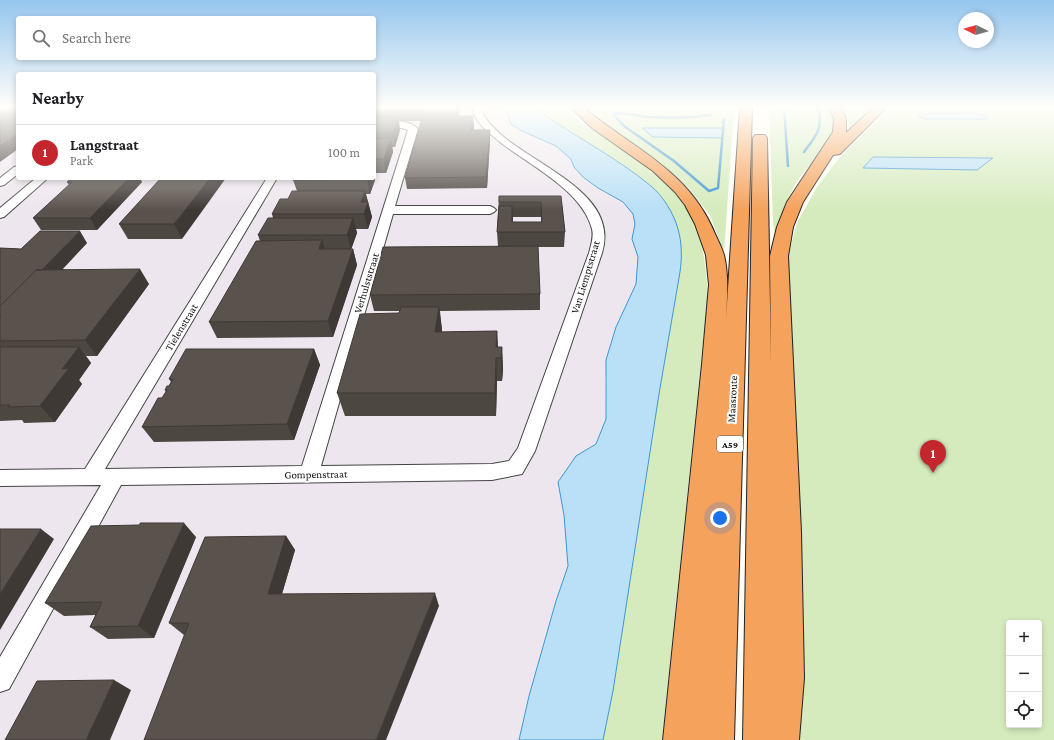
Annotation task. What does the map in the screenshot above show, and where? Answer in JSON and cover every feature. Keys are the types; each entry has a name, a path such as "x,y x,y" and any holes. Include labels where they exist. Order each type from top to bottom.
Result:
{"highway":[{"name":"A59","path":"619,142 658,168 686,196 703,224 715,255 717,271 718,285 712,372 681,740"},
{"name":"Maasroute","path":"716,740 744,142"},
{"path":"759,142 761,740"},
{"path":"781,740 787,678 787,532 779,256 784,227 795,202 834,142"},
{"path":"817,168 845,142"}],"street":[{"name":"Verhulststraat","path":"309,474 409,142"},
{"name":"Van Liemptstraat","path":"505,142 562,182 584,202 595,220 598,230 598,242 594,256 526,451 515,468"},
{"path":"0,183 16,171"},
{"path":"0,214 40,180"},
{"name":"Tielenstraat","path":"90,476 271,180"},
{"path":"388,210 490,210"},
{"name":"Gompenstraat","path":"0,478 492,472 515,468"},
{"path":"0,680 116,476"}],"shaded area":[{"path":"0,142 16,142 16,180 376,180 376,142 546,142 556,146 571,159 574,167 583,177 598,188 623,202 633,214 636,224 632,239 638,257 636,284 616,327 605,380 606,419 596,444 576,456 558,482 564,515 568,566 556,601 529,696 519,740 0,740"}],"green space":[{"path":"586,142 610,142 634,157 657,175 678,196 686,207 700,238 708,295 662,740 603,740 613,691 659,394 680,272 681,250 679,234 674,217 660,195 638,175"},
{"path":"627,142 732,142 724,253 710,215 691,192 660,163"},
{"path":"770,142 831,142 800,177 788,197 775,234 773,223"},
{"path":"856,142 1054,142 1054,740 797,740 788,257 797,223 817,187 840,157"}],"water":[{"path":"546,142 586,142 638,175 660,195 668,206 674,217 680,240 680,272 659,394 613,691 603,740 519,740 529,696 556,601 568,566 564,515 558,482 576,456 596,444 606,419 606,360 616,327 636,284 638,257 632,239 635,224 633,214 623,202 598,188 583,177 574,167 571,159 556,146"},
{"path":"873,157 993,158 977,170 863,168"}],"building":[{"path":"0,142 6,142 0,146"},
{"path":"376,142 390,142 384,159 376,159"},
{"path":"415,142 489,142 486,177 405,178"},
{"path":"70,180 127,180 90,218 33,218 72,182 67,182"},
{"path":"159,180 208,180 174,224 119,224"},
{"path":"292,191 365,191 361,202 368,202 364,214 272,214 280,199 288,199"},
{"path":"499,196 561,196 565,232 497,232 499,206 512,206 512,222 542,222 541,202 499,202"},
{"path":"268,218 353,218 347,235 258,235"},
{"path":"40,231 80,231 42,270 36,270 0,306 0,248 21,249"},
{"path":"322,240 319,249 353,249 328,321 209,322 256,241"},
{"path":"538,246 540,294 370,295 383,247"},
{"path":"140,269 85,340 0,341 0,306 36,270"},
{"path":"401,307 439,307 435,332 497,331 496,347 502,347 501,358 496,358 495,393 337,393 360,314 399,313"},
{"path":"0,347 79,347 62,369 69,368 40,406 8,407 10,405 0,405"},
{"path":"186,349 314,349 287,424 142,427 158,398 162,398 167,390 165,390 173,379 169,379"},
{"path":"140,523 184,523 138,626 90,627 102,602 45,603 91,526 140,525"},
{"path":"0,529 41,529 0,594"},
{"path":"286,536 268,594 435,593 376,740 144,740 189,623 169,623 205,537"},
{"path":"114,680 86,740 5,740 37,681"}],"waterway":[{"path":"646,142 674,161 709,191 718,188 722,142"},
{"path":"786,142 788,166"},
{"path":"804,152 811,142"}],"place":[{"name":"Langstraat","path":"933,473"}]}
